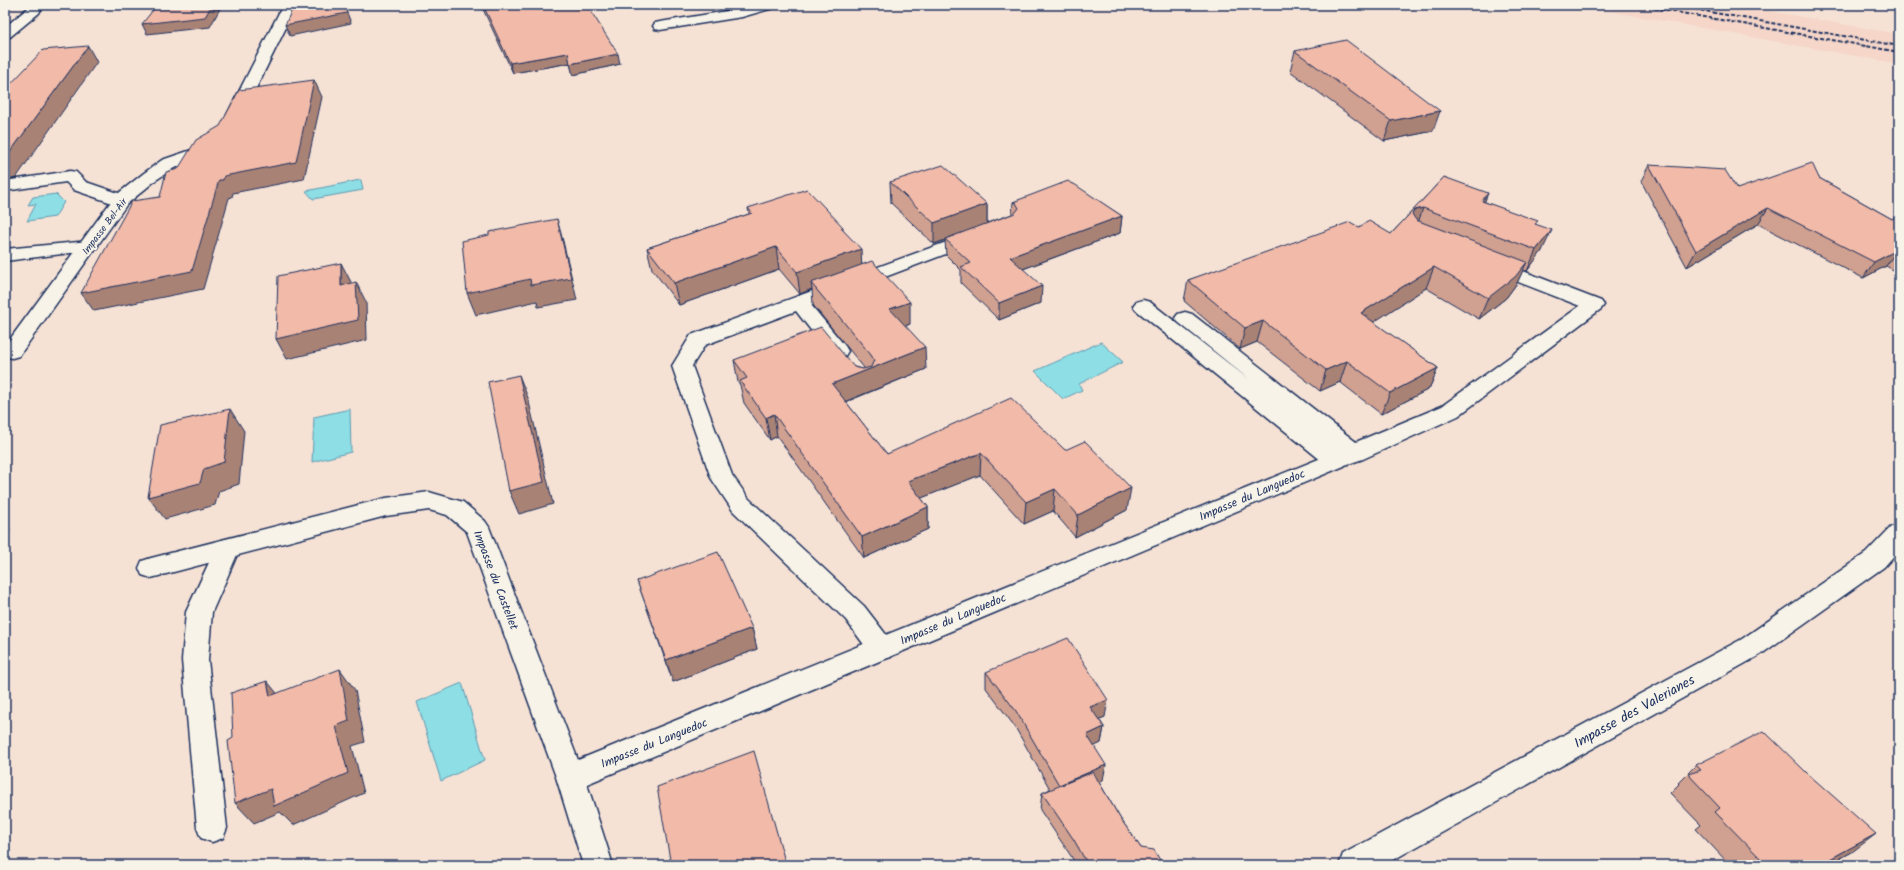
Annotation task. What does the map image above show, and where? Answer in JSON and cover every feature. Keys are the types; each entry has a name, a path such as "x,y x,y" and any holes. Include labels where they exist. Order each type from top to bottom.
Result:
{"street":[{"path":"6,32 34,10 36,5"},
{"name":"Impasse Bel-Air","path":"12,351 121,200 141,182 169,164 212,148 224,135 290,5"},
{"path":"660,26 742,13 768,5"},
{"path":"5,186 70,176 80,186 121,200"},
{"path":"882,648 855,613 741,506 722,478 682,366 698,340 987,232"},
{"path":"5,255 89,246"},
{"name":"Impasse du Languedoc","path":"570,777 1346,456 1450,410 1594,305 1474,258"},
{"path":"799,302 849,364"},
{"path":"1143,306 1346,456"},
{"path":"1185,318 1346,456"},
{"name":"Impasse du Castellet","path":"151,568 386,506 428,501 454,508 477,527 570,777 598,865"},
{"name":"Impasse des Valerianes","path":"1354,865 1751,647 1875,560 1899,534"},
{"path":"212,828 195,660 199,612 228,548"}],"shaded area":[{"path":"1576,5 1735,5 1899,34 1899,64"}],"water":[{"path":"361,180 363,190 313,199 306,191"},
{"path":"56,194 64,202 55,217 27,221 36,204 28,205 33,197"},
{"path":"1101,342 1123,362 1079,384 1082,390 1063,399 1035,371"},
{"path":"350,409 351,452 312,462 314,417"},
{"path":"462,683 485,760 441,781 417,702"}],"building":[{"path":"157,5 212,5 205,17 142,24"},
{"path":"294,5 344,5 347,13 285,25"},
{"path":"483,5 587,5 618,54 570,64 568,53 510,63"},
{"path":"1346,40 1440,111 1391,121 1295,51"},
{"path":"88,46 5,159 5,90 43,50"},
{"path":"314,80 296,162 224,176 223,180 219,180 192,271 81,293 132,201 160,197 166,172 178,169 196,140 220,126 239,90"},
{"path":"1812,163 1819,178 1892,219 1899,215 1899,251 1897,250 1874,262 1768,208 1696,251 1649,165 1725,170 1737,189"},
{"path":"943,165 987,204 934,223 890,182"},
{"path":"1444,177 1488,193 1482,201 1538,221 1535,224 1552,230 1536,250 1423,208 1415,210 1412,214 1416,220 1527,262 1515,277 1488,298 1434,267 1361,313 1438,368 1390,393 1347,361 1326,370 1263,321 1245,328 1188,280 1350,222 1359,227 1369,221 1391,234"},
{"path":"1068,181 1122,216 1010,257 1042,286 999,303 961,267 971,263 945,239 1015,213 1019,208 1016,203 1013,202"},
{"path":"807,189 843,227 841,228 861,249 797,272 776,247 674,283 647,248 752,213 748,208"},
{"path":"557,219 571,278 531,285 530,279 467,293 462,241 489,235 489,232"},
{"path":"872,261 910,302 890,309 925,347 832,384 887,454 1011,398 1065,450 1085,441 1131,488 1078,515 1055,489 1026,502 981,453 908,481 928,507 862,537 774,414 766,418 740,381 747,378 734,360 821,327 854,367 863,369 871,367 874,360 871,355 811,283"},
{"path":"341,263 341,286 356,282 358,320 276,339 278,276"},
{"path":"519,375 544,482 509,491 488,382"},
{"path":"230,409 224,462 204,469 200,483 148,497 160,425"},
{"path":"718,552 752,628 666,660 637,581"},
{"path":"1068,638 1108,700 1090,707 1104,727 1087,735 1106,765 1059,785 1016,711 986,672"},
{"path":"340,669 349,721 336,726 348,773 274,806 271,789 235,803 228,741 233,738 231,693 267,681 270,696"},
{"path":"1764,731 1807,773 1876,834 1819,865 1767,865 1715,812 1720,808 1688,774 1701,770 1696,765"},
{"path":"754,751 786,865 671,865 657,787"},
{"path":"1093,772 1120,818 1141,848 1154,850 1163,865 1088,865 1074,840 1042,793"}],"railway":[{"path":"1637,5 1899,52"},
{"path":"1671,5 1899,46"}]}
